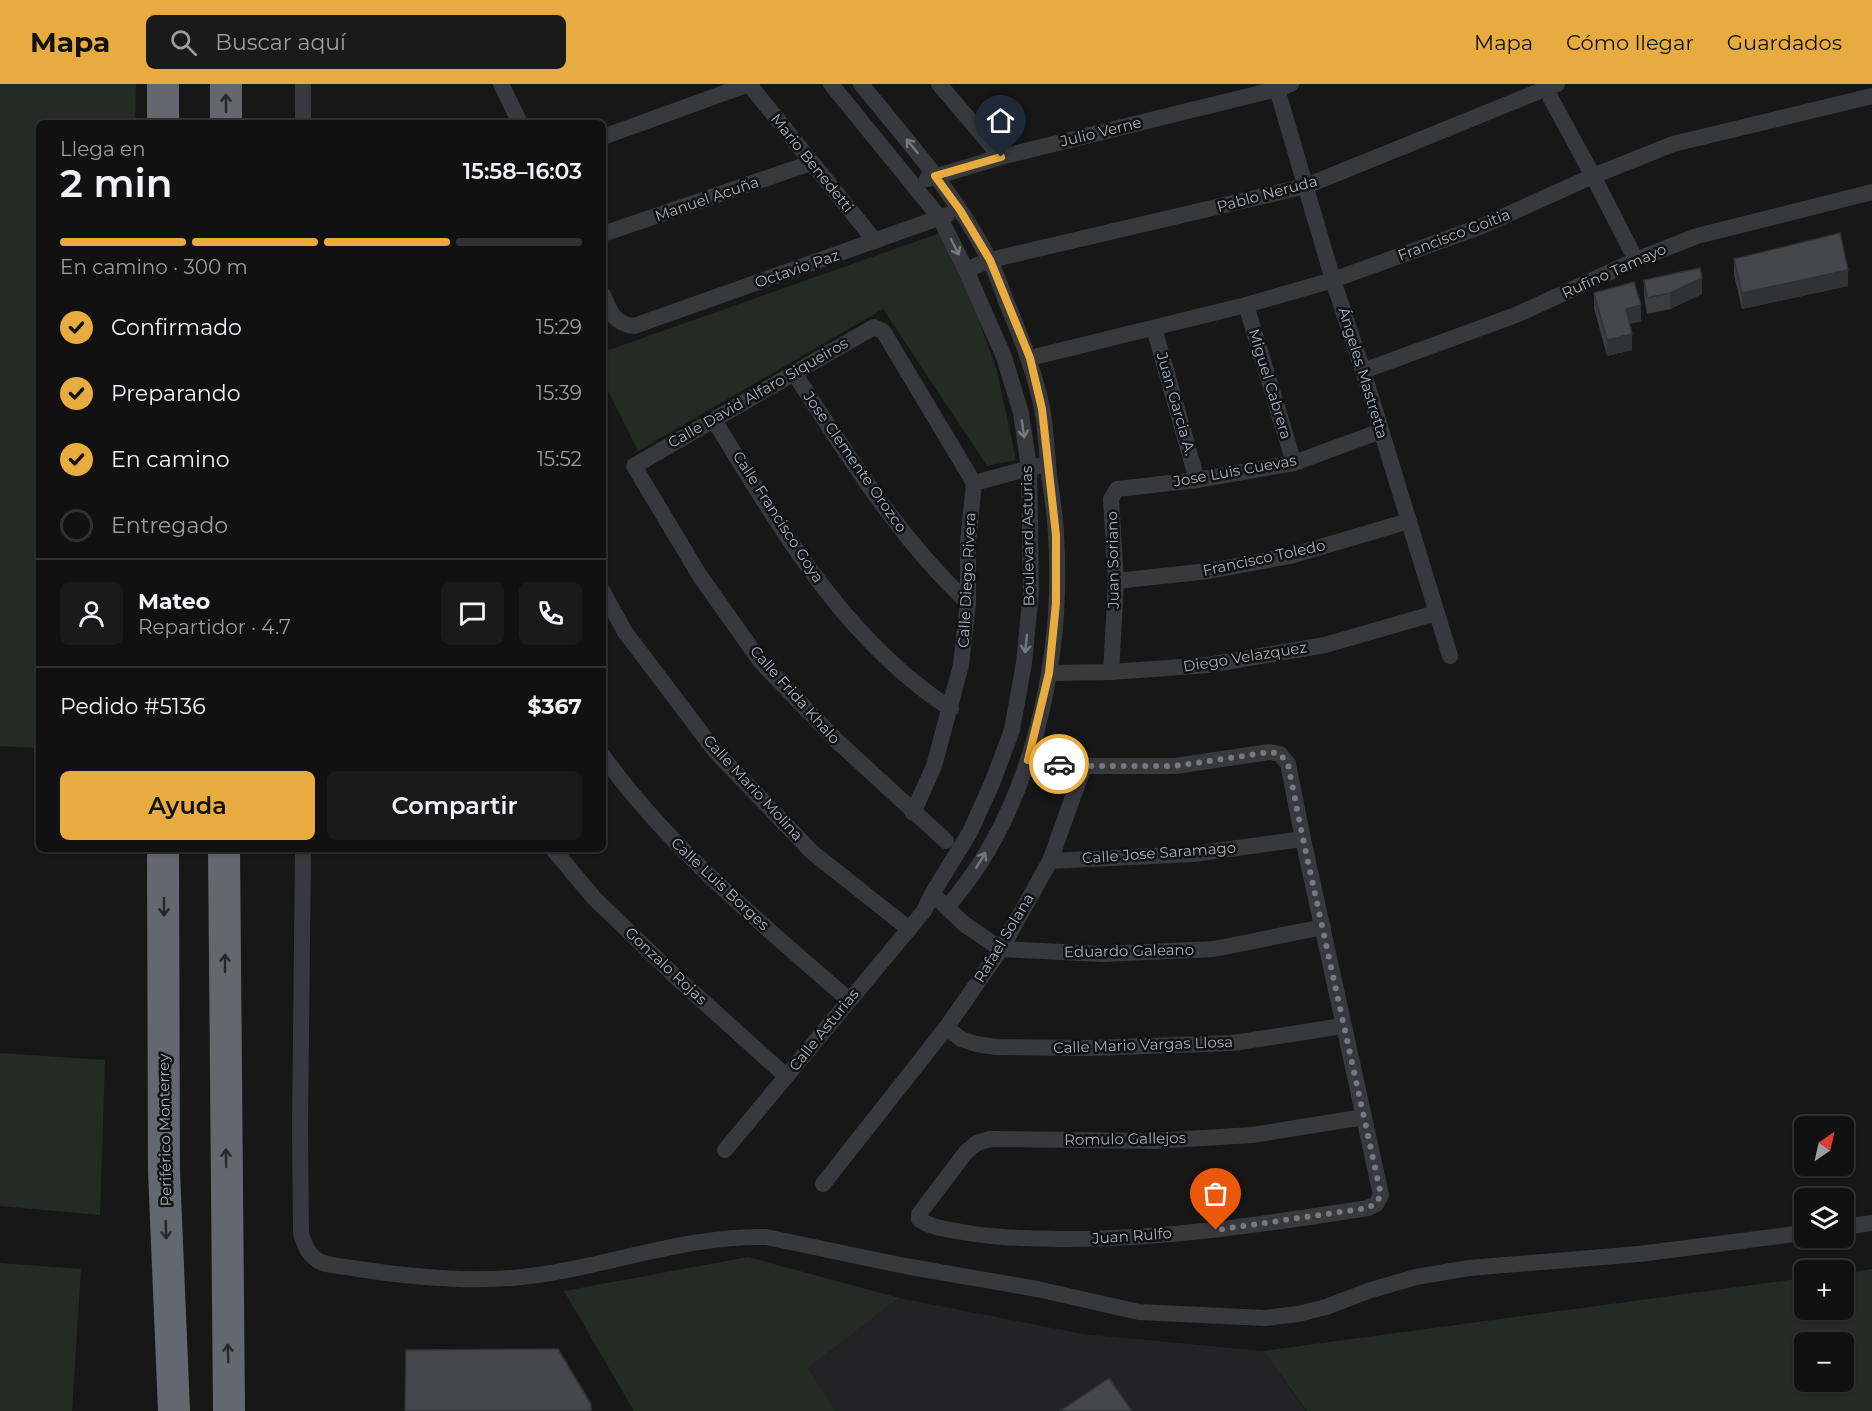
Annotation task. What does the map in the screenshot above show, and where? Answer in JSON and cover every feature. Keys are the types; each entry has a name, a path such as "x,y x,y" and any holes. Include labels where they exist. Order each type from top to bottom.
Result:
{"highway":[{"path":"163,84 163,120"},
{"path":"226,84 226,120"},
{"name":"Periférico Monterrey","path":"163,852 164,1171 174,1411"},
{"path":"224,852 229,1411"}],"street":[{"path":"303,84 303,120"},
{"path":"501,84 519,120"},
{"path":"606,136 749,84"},
{"name":"Mario Benedetti","path":"749,84 875,241"},
{"name":"Boulevard Asturias","path":"831,84 940,218 966,270 1004,357 1021,413 1029,468 1031,591 1024,663 1012,730 993,781 970,832 932,894"},
{"name":"Boulevard Asturias","path":"861,84 960,210 990,260 1030,358 1042,409 1056,535 1056,603 1049,673 1028,760 986,854 947,908"},
{"path":"939,84 1001,157"},
{"path":"1548,86 1636,260"},
{"name":"Pablo Neruda","path":"966,270 990,260 1306,186 1548,86"},
{"name":"Julio Verne","path":"912,185 1001,157 1284,87"},
{"name":"Ángeles Mastretta","path":"1284,87 1306,186 1333,280 1450,656"},
{"name":"Francisco Goitia","path":"1030,358 1246,305 1333,280 1482,226 1593,176 1673,144 1872,96"},
{"name":"Manuel Acuña","path":"606,233 811,163"},
{"name":"Rufino Tamayo","path":"1363,371 1516,315 1636,260 1697,236 1872,192"},
{"name":"Octavio Paz","path":"606,302 612,316 618,321 634,326 960,210"},
{"name":"Miguel Cabrera","path":"1246,305 1294,463"},
{"name":"Calle David Alfaro Siqueiros","path":"633,466 870,327 877,327 883,331 974,483"},
{"name":"Juan Garcia A.","path":"1154,328 1197,480"},
{"name":"Jose Clemente Orozco","path":"794,373 867,485 915,548 968,603"},
{"name":"Calle Francisco Goya","path":"714,420 776,521 811,571 850,620 894,666 927,694 951,709"},
{"name":"Jose Luis Cuevas","path":"1120,488 1197,480 1294,463 1381,431"},
{"path":"974,483 1048,464"},
{"name":"Calle Frida Khalo","path":"633,466 699,576 761,662 836,741 946,841"},
{"name":"Calle Diego Rivera","path":"913,813 934,766 962,665 968,603 968,543 974,483"},
{"name":"Juan Soriano","path":"1111,672 1116,581 1111,499 1114,491 1120,488"},
{"name":"Francisco Toledo","path":"1116,581 1209,571 1290,556 1409,521"},
{"name":"Calle Mario Molina","path":"606,597 625,632 715,751 812,852 909,928"},
{"name":"Diego Velazquez","path":"1049,673 1111,672 1208,665 1325,645 1436,613"},
{"path":"1028,760 1084,766 1175,766 1270,752 1280,754 1288,764 1364,1117"},
{"name":"Calle Luis Borges","path":"606,760 660,826 747,911 849,1000"},
{"name":"Rafael Solana","path":"823,1184 946,1028 1001,949 1050,861 1084,766"},
{"name":"Calle Jose Saramago","path":"1050,861 1194,854 1303,839"},
{"path":"303,852 301,1233 306,1249 317,1260 328,1264 454,1278 510,1278 558,1271 703,1241 748,1236 766,1237 905,1266 1037,1289 1139,1312 1265,1318 1298,1314 1416,1277 1469,1268 1639,1254 1794,1234"},
{"name":"Gonzalo Rojas","path":"556,852 594,898 618,922 786,1076"},
{"path":"932,894 964,924 1001,949"},
{"name":"Calle Asturias","path":"725,1150 924,912 932,894"},
{"path":"924,912 947,908"},
{"name":"Eduardo Galeano","path":"1001,949 1102,954 1214,949 1323,927"},
{"name":"Calle Mario Vargas Llosa","path":"946,1028 961,1039 996,1047 1090,1048 1233,1043 1343,1026"},
{"name":"Juan Rulfo","path":"919,1214 919,1219 927,1224 974,1234 1012,1238 1088,1239 1261,1225 1368,1208 1376,1203 1381,1195 1364,1117"},
{"name":"Romulo Gallejos","path":"919,1214 966,1152 977,1143 990,1139 1164,1140 1252,1135 1364,1117"},
{"path":"1854,1226 1872,1223"}],"shaded area":[{"path":"0,84 136,84 135,120 36,120 36,748 0,746"},
{"path":"940,233 969,292 997,371 1016,460 987,466 883,309 638,451 606,387 606,351"},
{"path":"0,1053 105,1060 100,1215 0,1206"},
{"path":"748,1257 899,1298 808,1368 836,1411 634,1411 564,1291"},
{"path":"0,1263 81,1269 72,1411 0,1411"},
{"path":"1872,1269 1872,1411 1307,1411 1263,1351 1794,1279 1794,1320 1854,1320 1854,1272"},
{"path":"899,1298 1083,1334 1263,1351 1306,1411 836,1411 808,1368"}],"building":[{"path":"1840,233 1848,270 1742,293 1734,259"},
{"path":"1700,268 1702,278 1670,293 1647,298 1644,280"},
{"path":"1634,282 1641,305 1626,309 1632,334 1607,340 1594,293"},
{"path":"558,1349 591,1404 591,1411 405,1411 406,1350"},
{"path":"1109,1378 1132,1411 1060,1411"}],"way so far":[{"path":"1059,764 1175,766 1275,752 1284,757 1288,764 1381,1195 1380,1200 1368,1208 1216,1230"}],"route":[{"path":"1001,157 935,176 960,210 990,260 1030,358 1042,409 1056,535 1056,603 1049,673 1036,735 1028,760 1059,764"}]}
